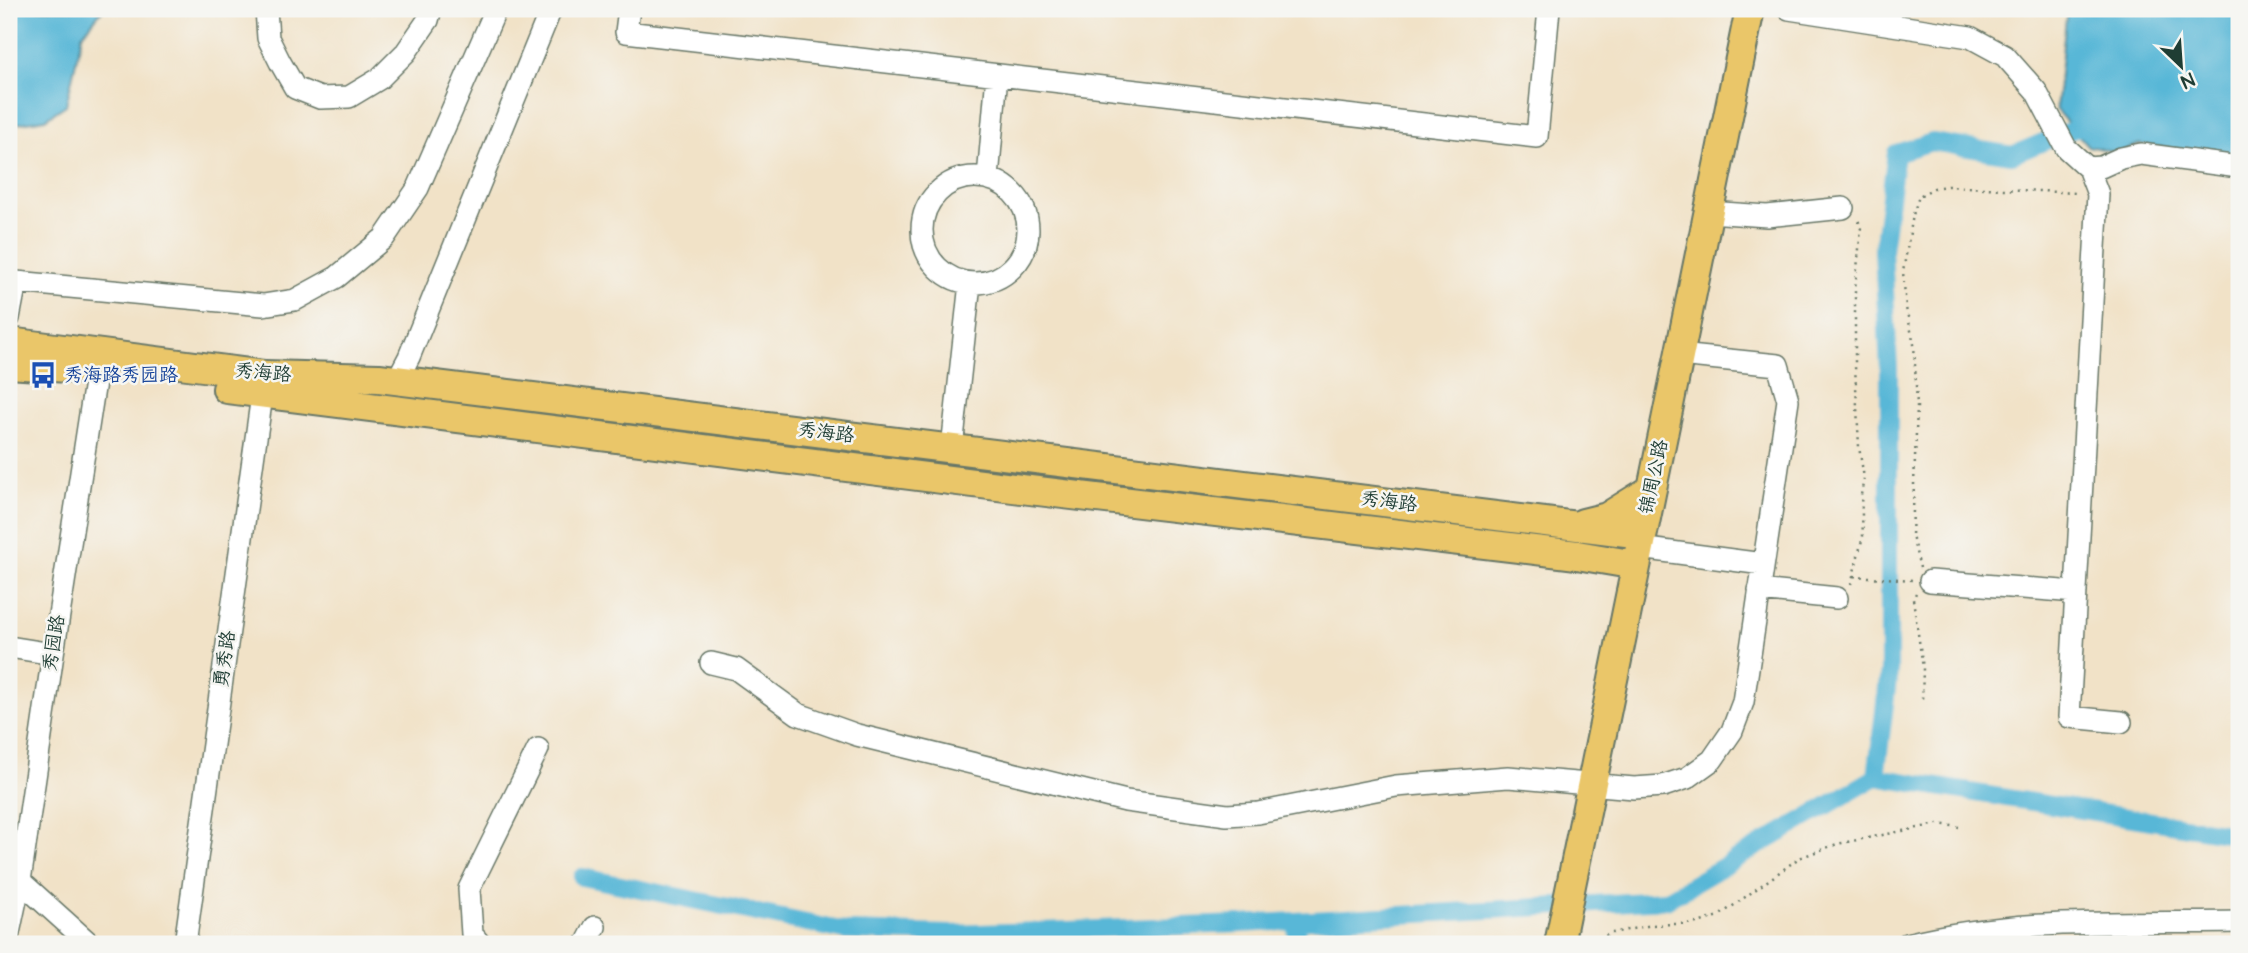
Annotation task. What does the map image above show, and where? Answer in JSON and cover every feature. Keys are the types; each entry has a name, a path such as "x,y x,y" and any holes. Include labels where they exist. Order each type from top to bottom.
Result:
{"main road":[{"name":"锦周公路","path":"1568,944 1574,869 1750,9"},
{"name":"秀海路","path":"9,342 98,362 1021,488 1577,555 1639,549"},
{"name":"秀海路","path":"9,364 98,362"},
{"name":"秀海路","path":"263,384 379,377 1574,525 1639,549"},
{"path":"1574,525 1607,517 1652,489"},
{"path":"1577,555 1609,579 1628,603"}],"street":[{"path":"266,9 268,38 279,62 295,88 320,98 349,97 379,79 406,52 428,20 430,9"},
{"path":"9,318 12,282 263,306 295,300 337,277 384,238 418,188 496,9"},
{"path":"397,380 409,357 551,9"},
{"path":"629,9 626,32 1537,137 1549,9"},
{"path":"1789,9 1970,37 2005,56 2036,91 2066,148 2088,168 2098,194 2069,717 2121,722"},
{"path":"988,178 997,75"},
{"path":"2088,168 2101,167 2121,158 2141,154 2239,167"},
{"path":"971,177 988,178 1005,185 1017,197 1026,213 1029,230 1025,248 1017,263 1004,275 988,281 970,283 939,269 929,255 923,239 923,222 928,205 939,191 954,181 971,177"},
{"path":"1708,212 1767,216 1843,208"},
{"path":"952,448 970,283"},
{"path":"711,663 736,669 798,714 857,735 1126,801 1227,815 1258,813 1396,786 1508,777 1634,788 1663,786 1688,778 1712,760 1732,731 1743,702 1788,400 1778,365 1679,355"},
{"name":"秀园路","path":"9,933 15,879 98,362"},
{"name":"勇秀路","path":"186,944 263,384"},
{"path":"1021,488 1025,457"},
{"path":"1639,549 1763,564"},
{"path":"1923,580 2076,592"},
{"path":"1759,590 1837,598"},
{"path":"9,647 52,654"},
{"path":"480,944 472,934 469,888 538,749"},
{"path":"15,879 90,944"},
{"path":"1908,944 1948,934 2017,925 2239,922"}],"path":[{"path":"1922,702 1923,668 1913,599 1923,580 1912,536 1917,407 1913,344 1903,272 1919,196 1934,188 1947,186 2098,194"},
{"path":"1843,208 1856,215 1861,229 1855,289 1854,366 1859,447 1864,478 1861,495 1863,536 1854,576 1923,580"},
{"path":"1568,944 1653,925 1698,923 1719,916 1799,858 1837,844 1938,824 1959,827"}],"water":[{"path":"9,9 103,9 82,35 66,105 45,119 9,125"},
{"path":"2067,9 2239,9 2239,159 2139,144 2119,153 2088,146 2056,110"}],"waterway":[{"path":"1876,777 1889,671 1889,369 1883,250 1896,153 1932,142 2012,155 2094,121"},
{"path":"582,877 845,931 951,934 1241,924 1666,900 1876,777 2239,835"},
{"path":"1295,921 1298,944"}],"place":[{"name":"秀海路秀园路","path":"43,375"}]}
